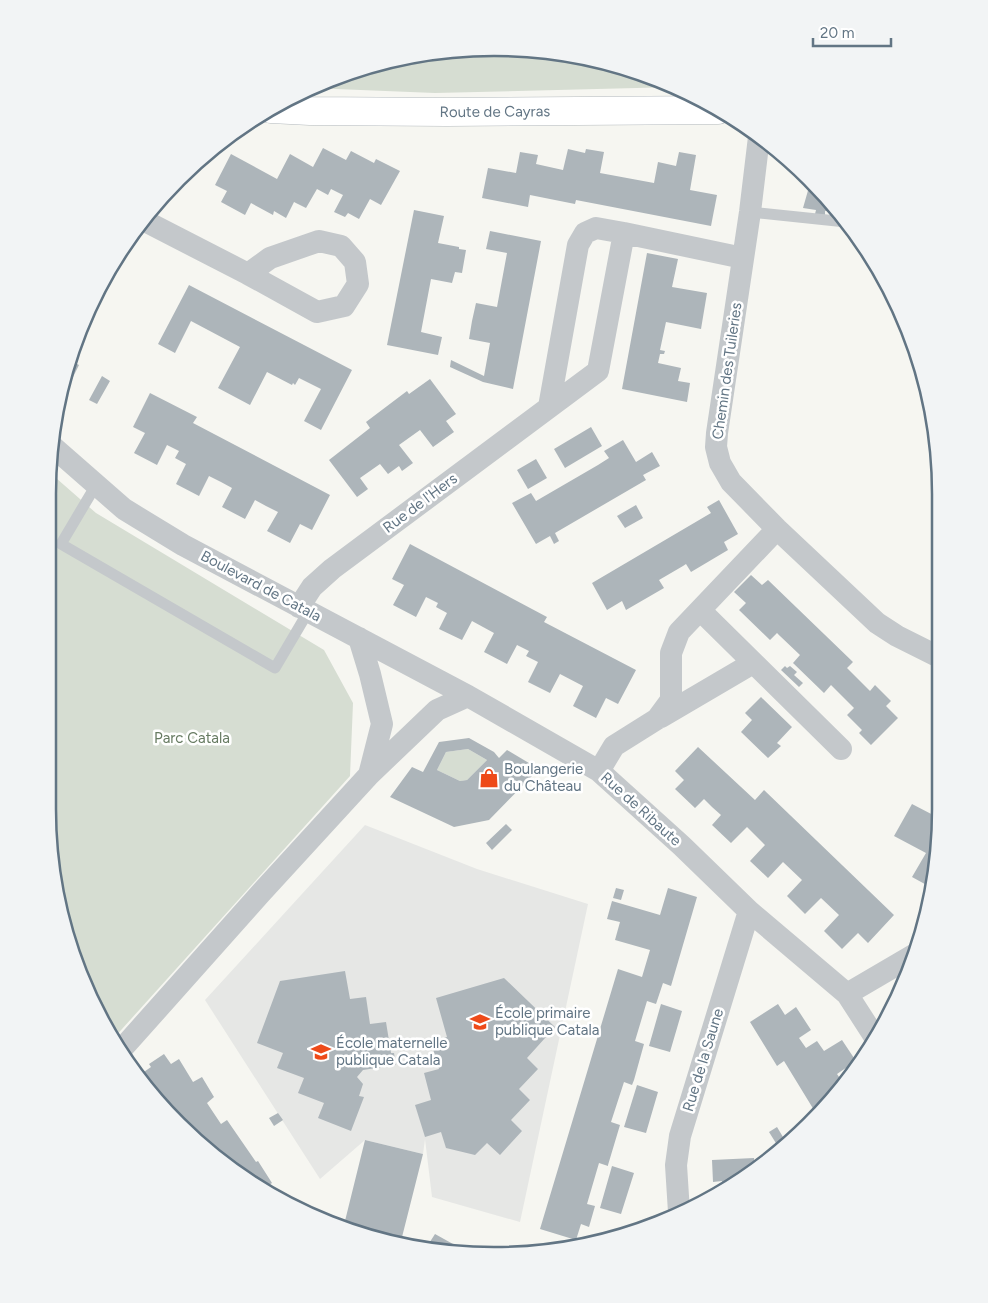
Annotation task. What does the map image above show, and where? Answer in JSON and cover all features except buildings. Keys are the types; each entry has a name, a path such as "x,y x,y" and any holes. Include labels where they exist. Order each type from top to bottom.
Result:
{"street":[{"name":"Route de Cayras","path":"284,110 428,112 704,110"},
{"name":"Chemin des Tuileries","path":"758,146 716,447 720,463 731,482 777,529 877,623 932,653"},
{"path":"150,224 248,274"},
{"path":"550,407 578,245 585,233 596,228 743,258"},
{"name":"Rue de l'Hers","path":"303,609 312,587 332,569 598,371 624,234"},
{"name":"Boulevard de Catala","path":"58,452 124,509 175,540 358,638"},
{"path":"657,719 671,700 671,653 679,632 777,529"},
{"path":"700,610 841,749"},
{"path":"358,638 370,674 382,724 369,775"},
{"name":"Rue de Ribaute","path":"358,638 468,696 599,771 682,846 749,911 847,994 871,1032"},
{"path":"599,771 614,746 753,663"},
{"path":"126,1045 369,775 437,710 468,696"},
{"name":"Rue de la Saune","path":"679,1206 676,1165 680,1136 749,911"},
{"path":"847,994 905,959"}],"lane":[{"path":"750,212 835,221"},
{"path":"96,485 62,544 275,668 303,609"}],"shaded area":[{"name":"École primaire publique Catala","path":"365,825 477,869 588,904 520,1222 432,1197 425,1139 423,1154 365,1140 320,1179 205,1000"}],"green space":[{"path":"494,56 523,57 579,65 635,79 656,88 435,93 329,89 353,79 409,65 465,57"},
{"name":"Parc Catala","path":"57,478 96,513 324,650 353,703 350,776 118,1033 101,1003 79,950 71,922 60,866 56,809"},
{"path":"468,749 487,760 467,780 460,781 437,770 446,752"}],"place":[{"name":"Boulangerie du Château","path":"489,778"},
{"name":"École primaire publique Catala","path":"480,1022"},
{"name":"École maternelle publique Catala","path":"321,1052"}]}
